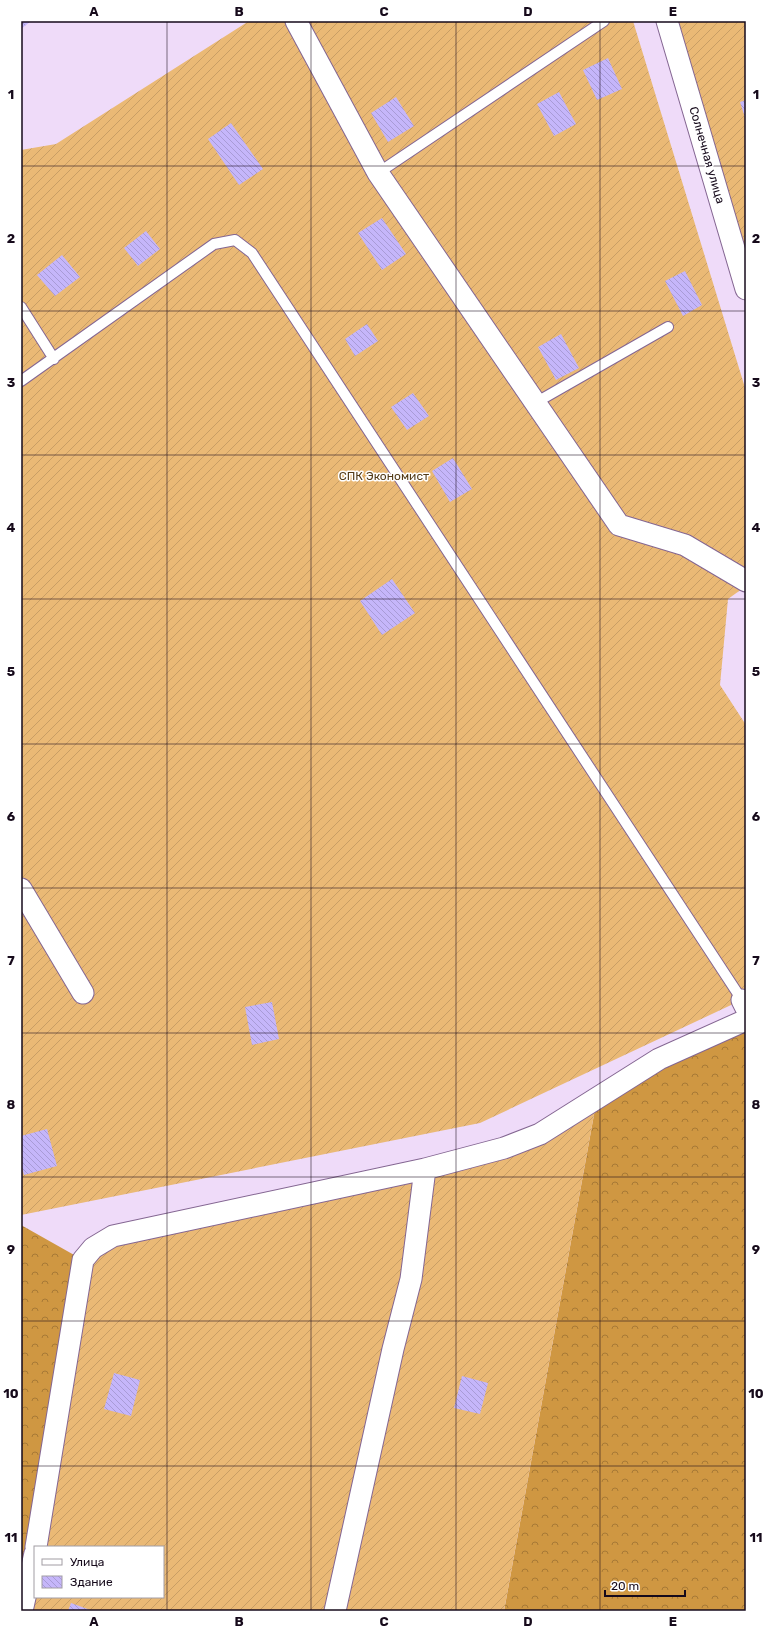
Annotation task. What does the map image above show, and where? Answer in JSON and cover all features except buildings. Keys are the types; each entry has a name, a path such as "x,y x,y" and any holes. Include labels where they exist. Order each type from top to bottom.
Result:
{"street":[{"path":"296,21 378,173 619,525 685,545 746,581"},
{"name":"Солнечная улица","path":"667,21 746,289"},
{"path":"21,889 84,993"},
{"path":"36,1546 83,1260 93,1248 114,1236 425,1169 504,1148 540,1134 659,1059 746,1020"},
{"path":"335,1611 393,1349 411,1279 425,1169"},
{"path":"22,1611 34,1557"}],"lane":[{"path":"378,173 604,21"},
{"path":"21,381 214,244 235,240 252,253 744,1004"},
{"path":"21,307 54,359"},
{"path":"535,403 668,327"}],"green space":[{"name":"СПК Экономист","path":"249,21 633,21 746,391 746,586 728,599 720,685 746,725 746,998 480,1123 21,1215 21,150 56,144"},
{"path":"667,21 746,21 746,289"},
{"path":"746,1020 746,1611 504,1611 597,1098"},
{"path":"597,1098 504,1611 22,1611 34,1598 164,1598 164,1546 36,1546 93,1248 504,1148"},
{"path":"21,1225 83,1260 21,1611"}]}
